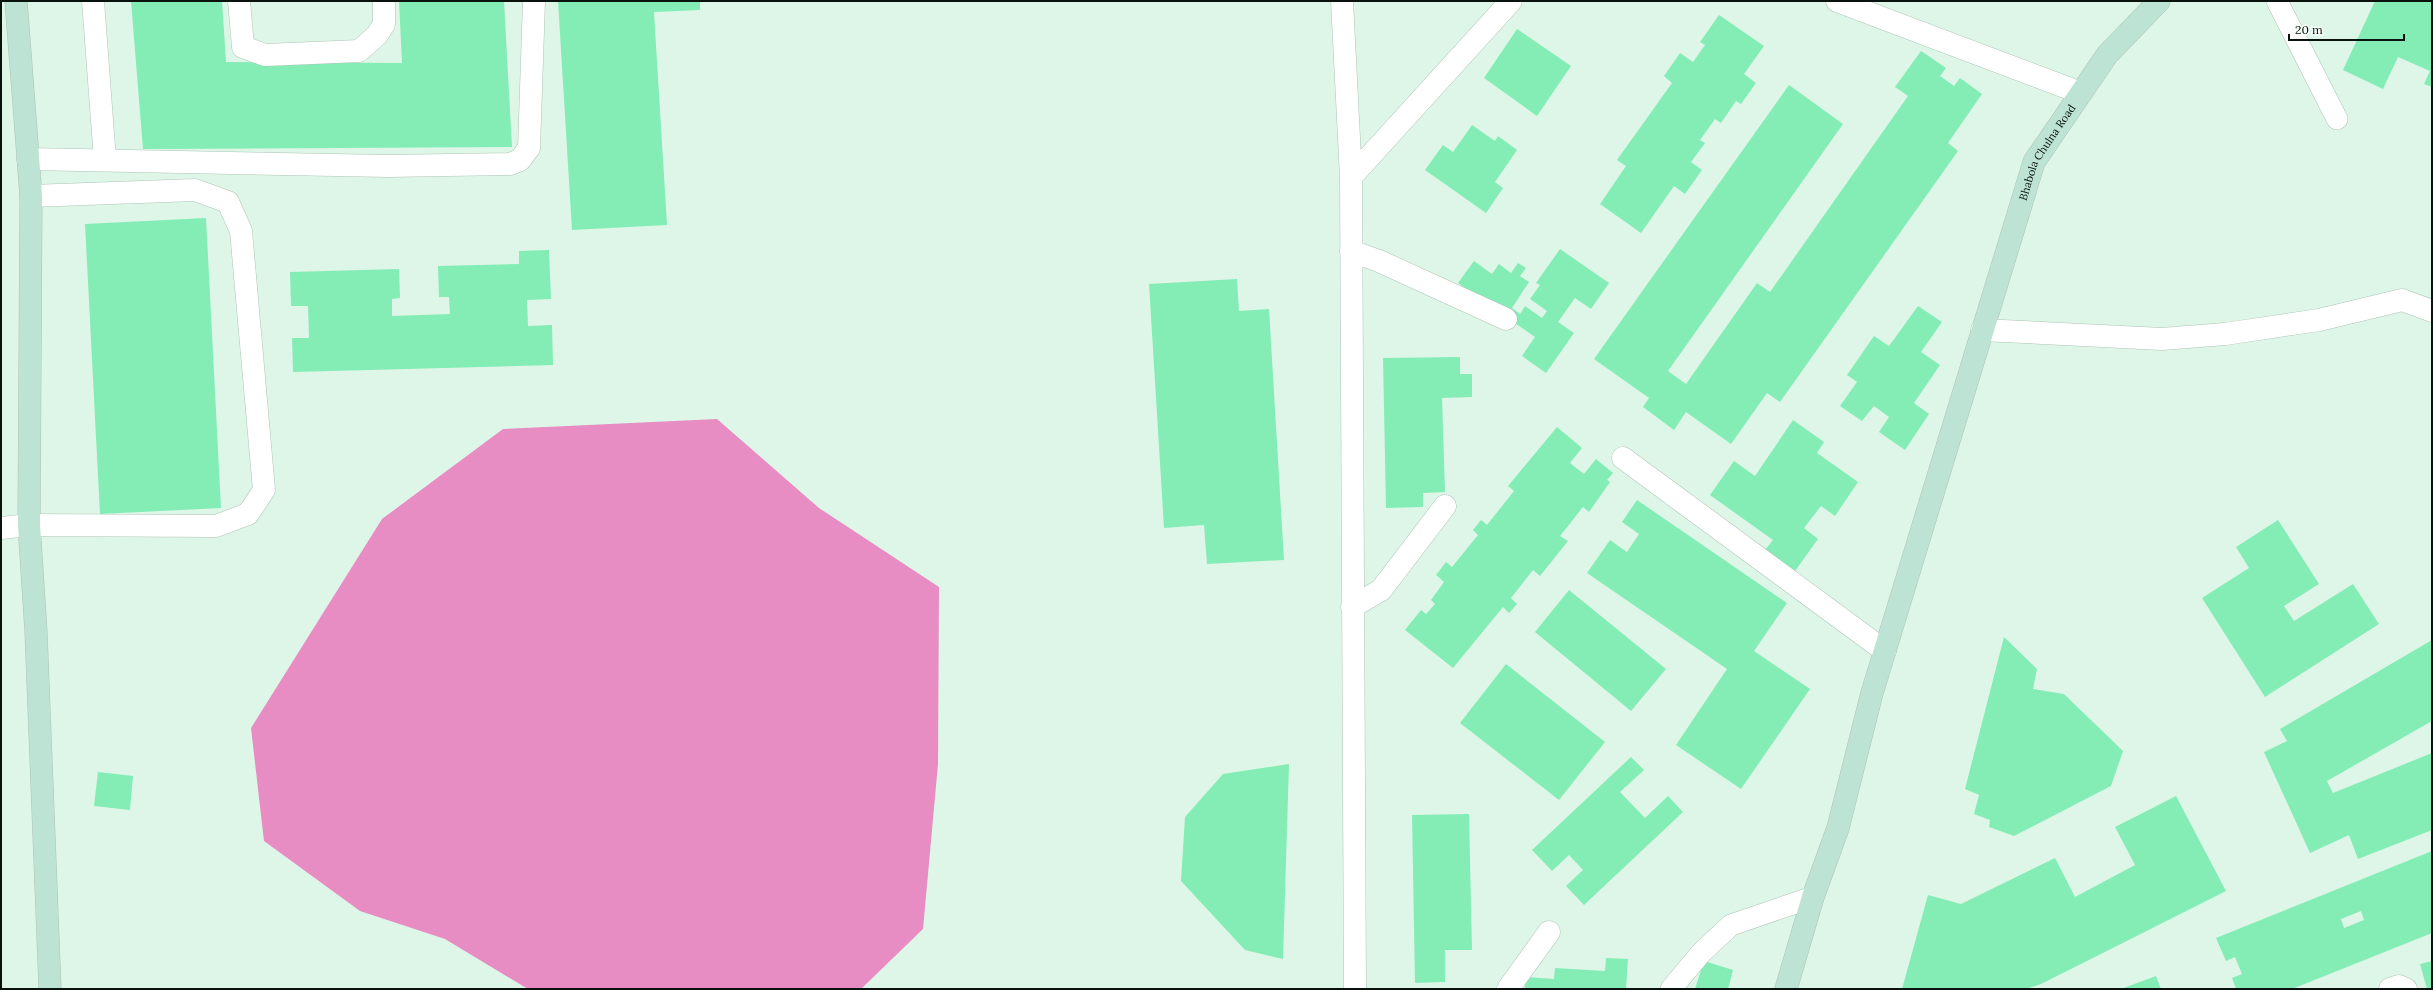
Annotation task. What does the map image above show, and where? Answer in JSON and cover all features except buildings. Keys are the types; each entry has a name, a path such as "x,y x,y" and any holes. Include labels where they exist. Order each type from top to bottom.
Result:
{"street":[{"path":"16,1 31,196 29,525 36,632 50,989"},
{"path":"93,1 105,160"},
{"path":"239,1 243,47 265,55 359,51 377,35 384,24 384,1"},
{"path":"28,159 388,166 510,164 520,160 529,148 534,1"},
{"path":"1342,1 1351,177 1350,251 1355,989"},
{"path":"1351,177 1511,1"},
{"path":"1837,1 2081,93"},
{"name":"Bhabola Chulna Road","path":"1786,989 1813,897 1838,828 1872,693 2034,162 2107,56 2159,1"},
{"path":"1,528 29,525 216,526 248,514 264,490 242,231 228,202 195,190 31,196"},
{"path":"1350,251 1379,261 1506,319"},
{"path":"1982,330 2162,339 2225,334 2319,320 2402,300 2432,312"},
{"path":"1623,458 1885,651"},
{"path":"1352,607 1381,590 1445,506"},
{"path":"1508,989 1549,932"},
{"path":"2390,989 2399,986 2406,989"}],"lane":[{"path":"2277,1 2337,119"},
{"path":"1671,989 1701,953 1731,925 1813,897"}],"shaded area":[{"path":"717,419 819,508 939,587 938,764 923,929 861,989 528,989 445,939 360,911 264,841 251,728 382,519 503,429"}]}
